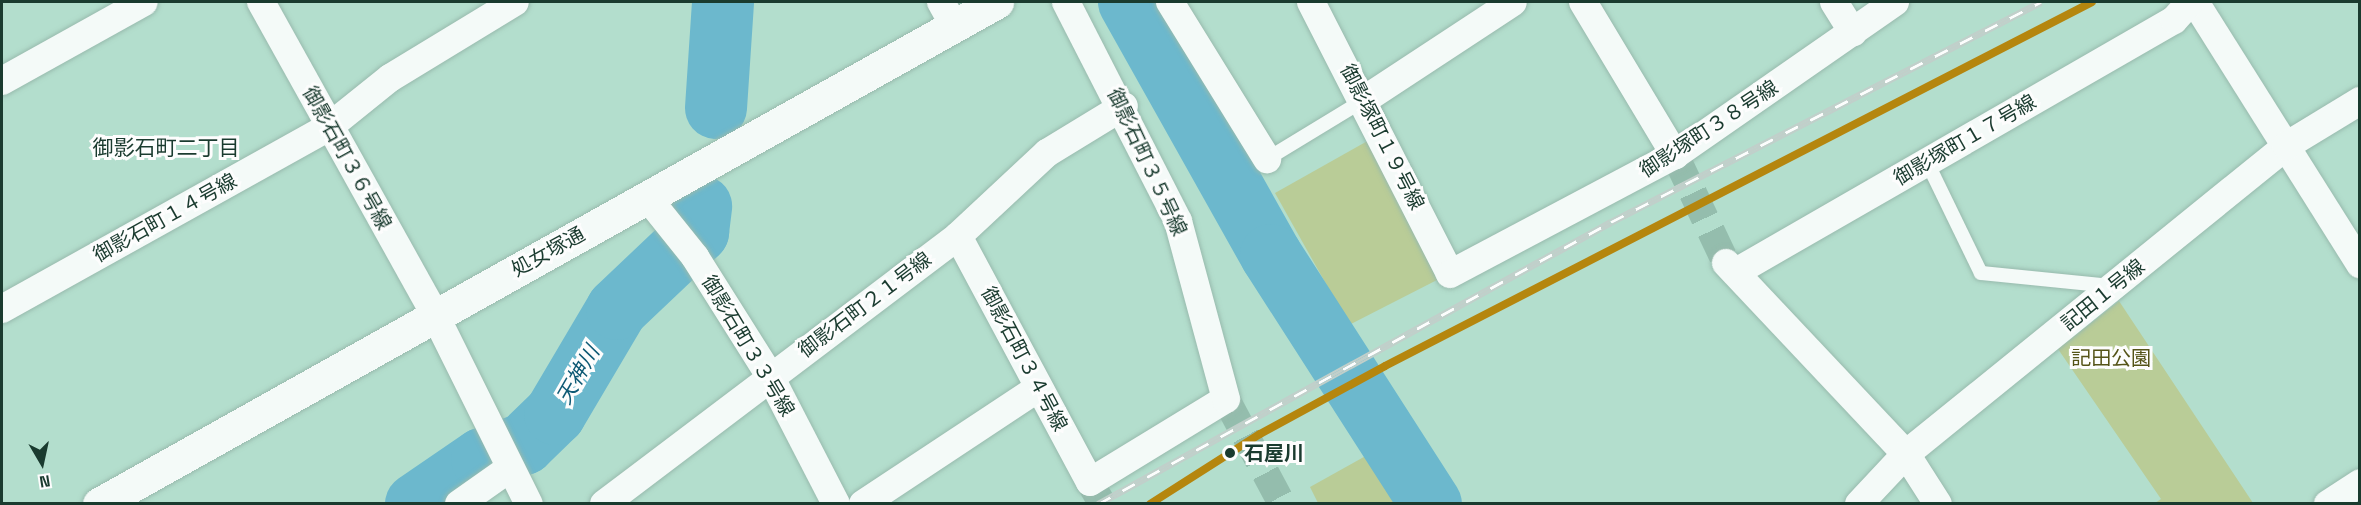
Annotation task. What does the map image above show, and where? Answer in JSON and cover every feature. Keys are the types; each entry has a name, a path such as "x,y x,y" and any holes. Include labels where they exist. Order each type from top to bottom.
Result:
{"street":[{"path":"2,81 144,2"},
{"name":"御影石町３６号線","path":"261,2 435,315 529,504"},
{"name":"御影石町１４号線","path":"2,309 329,127 390,78 515,2"},
{"name":"処女塚通","path":"99,504 646,197 948,14 997,2"},
{"name":"御影石町３５号線","path":"1066,2 1124,106 1178,221 1226,399 1090,482"},
{"path":"1170,2 1267,159"},
{"name":"御影塚町１９号線","path":"1311,2 1364,100 1450,274"},
{"path":"1364,100 1514,2"},
{"path":"1583,2 1675,155"},
{"path":"1834,2 1853,33"},
{"name":"御影塚町３８号線","path":"1450,274 1675,155 1895,2"},
{"name":"御影塚町１７号線","path":"1906,454 1731,267 1927,162 2174,20 2190,2"},
{"path":"2195,2 2360,264"},
{"name":"記田１号線","path":"1859,504 1906,454 2286,146 2360,101"},
{"name":"御影石町２１号線","path":"604,504 770,376 958,236 1047,153 1124,106"},
{"name":"御影石町３３号線","path":"646,197 695,256 770,376 836,504"},
{"name":"御影石町３４号線","path":"958,236 1090,482"},
{"path":"863,504 1038,388"},
{"path":"1906,454 1938,504"},
{"path":"459,504 505,458"},
{"path":"2328,504 2360,483"}],"lane":[{"path":"1267,159 1364,100"},
{"path":"1927,162 1981,273 2114,286"}],"green space":[{"path":"1371,139 1437,280 1349,325 1275,193"},
{"name":"記田公園","path":"2119,301 2253,503 2155,503 2161,499 2058,349"},
{"path":"1371,453 1399,503 1318,503 1310,487"}],"waterway":[{"name":"天神川","path":"716,108 723,2"},
{"name":"石屋川","path":"1129,2 1271,255 1431,504"},
{"name":"天神川","path":"416,504 482,459 524,444 555,414 617,309 698,232 701,206"}],"tunnel":[{"path":"1675,155 1726,263"},
{"path":"1226,399 1282,504"},
{"path":"1090,482 1102,504"}],"railway":[{"path":"1098,504 1611,222 2041,2"}],"transit line":[{"path":"1150,504 1260,434 1385,366 2092,2"}],"place":[{"name":"石屋川","path":"1230,453"}],"district":[{"name":"御影石町二丁目","path":"166,148"}]}
